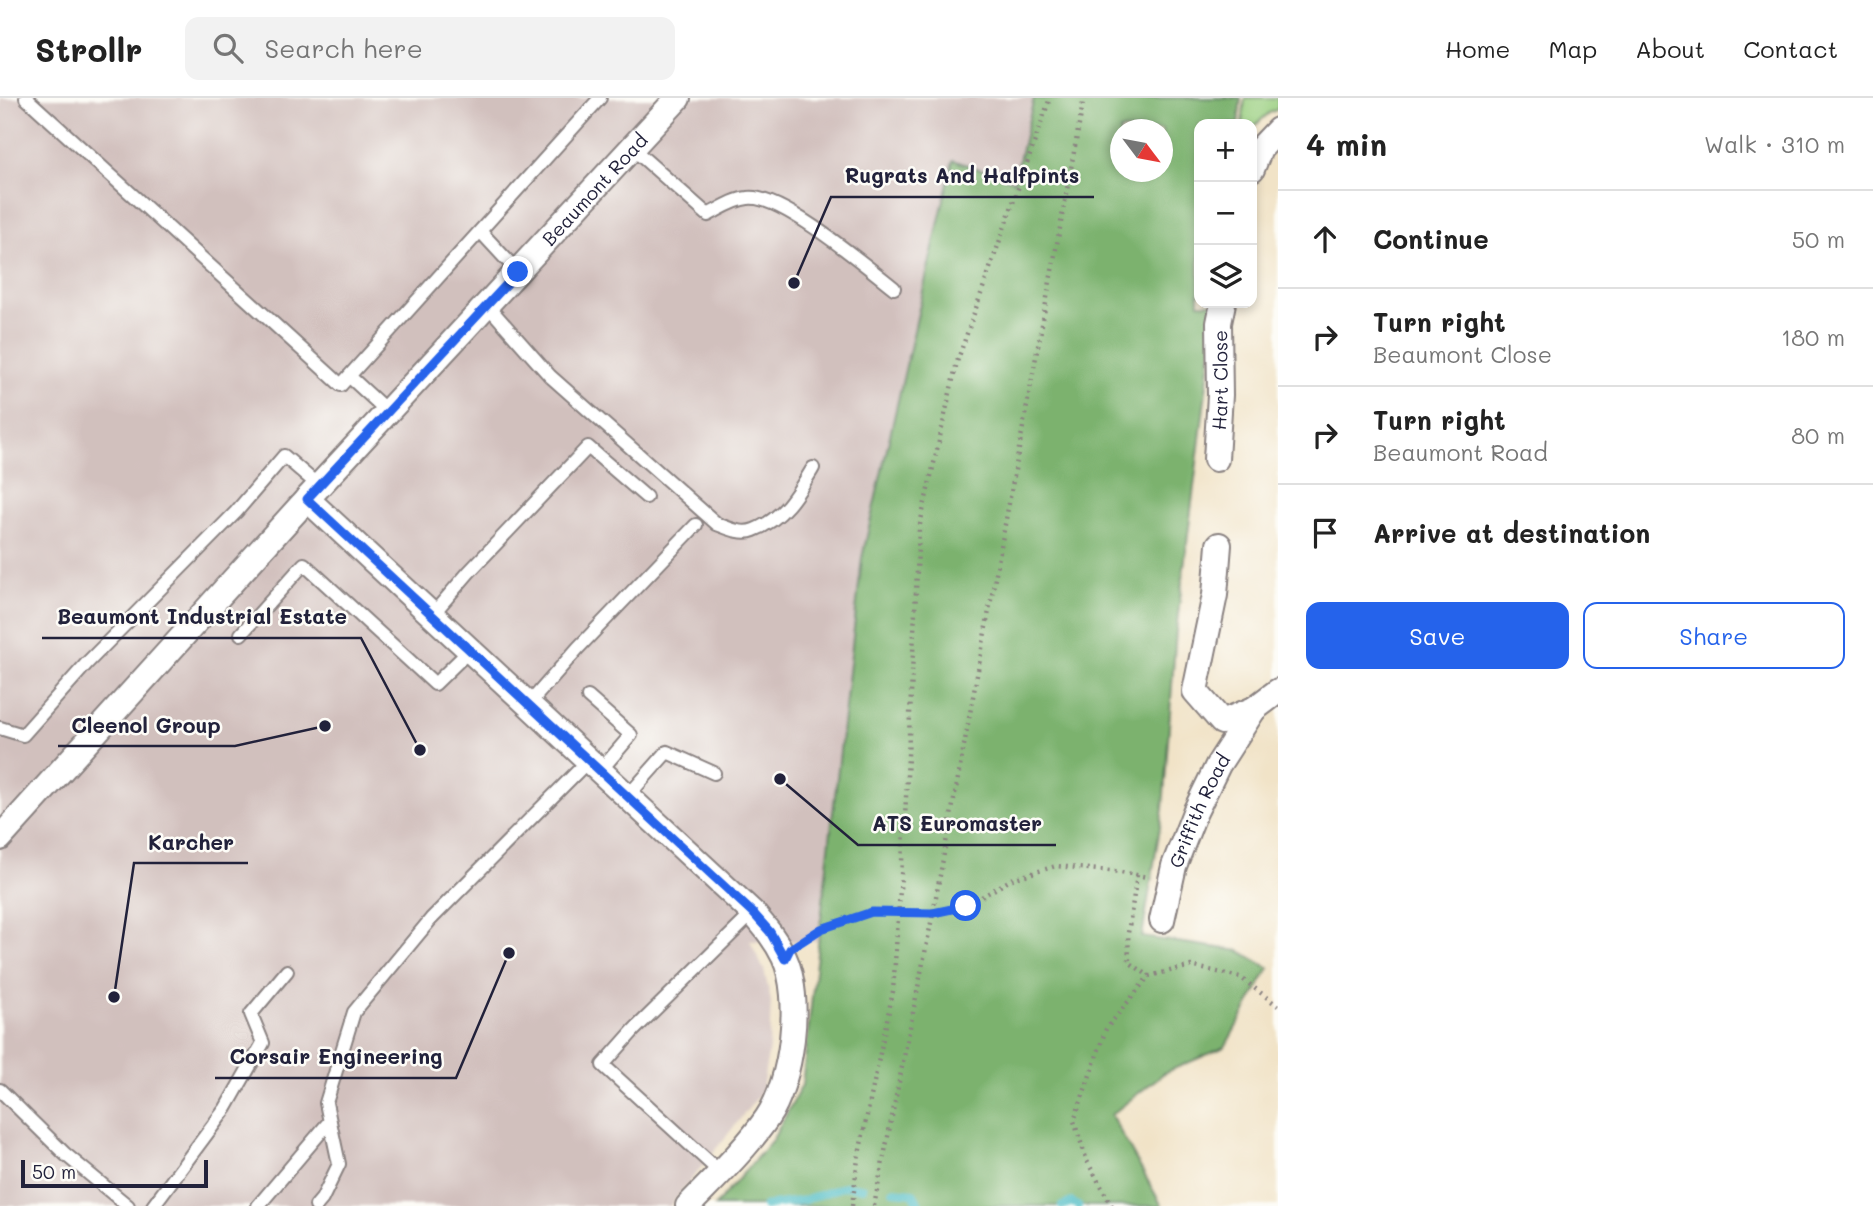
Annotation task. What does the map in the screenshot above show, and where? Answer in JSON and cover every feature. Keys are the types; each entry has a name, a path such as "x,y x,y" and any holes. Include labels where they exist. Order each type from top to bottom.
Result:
{"street":[{"name":"Beaumont Road","path":"0,838 313,493 678,98"},
{"path":"1257,156 1260,149 1278,130"},
{"name":"Hart Close","path":"1216,459 1220,395 1219,323 1222,308"},
{"path":"313,493 432,615 753,913 770,932 785,959 791,984 793,1022 791,1060 782,1091 768,1117 688,1206"},
{"name":"Griffith Road","path":"1219,545 1215,595 1195,691 1222,722 1254,709 1278,691"},
{"name":"Griffith Road","path":"1161,920 1169,882 1195,812 1218,765 1254,709"}],"lane":[{"path":"26,98 341,385 600,98"},
{"path":"632,148 708,215 745,198 757,197 774,202 833,240 894,288"},
{"path":"480,231 518,272"},
{"path":"487,305 550,376 717,524 736,531 753,531 785,510 813,468"},
{"path":"349,376 388,412"},
{"path":"432,615 469,572 588,447 646,497"},
{"path":"0,728 23,734 87,663 236,512 284,456 313,493"},
{"path":"528,705 578,648 696,525"},
{"path":"241,634 304,564 435,684 470,650"},
{"path":"316,1206 339,1164 326,1103 354,1012 431,919 594,766 631,735 588,697"},
{"path":"628,797 667,752 714,773"},
{"path":"720,1172 603,1065 634,1030 753,913"},
{"path":"153,1206 226,1108 262,1042 251,1014 287,971"},
{"path":"0,1090 65,1154 128,1206"},
{"path":"258,1206 330,1121"}],"path":[{"path":"852,1206 858,1159 893,991 905,818 919,529 957,362 1050,98"},
{"path":"874,1206 933,913 1084,98"},
{"path":"785,959 790,949 821,929 872,912 933,913 966,906 1012,879 1056,866 1138,875 1169,882"},
{"path":"1138,875 1128,933 1129,962 1149,976"},
{"path":"1112,1206 1087,1161 1074,1121 1106,1029 1149,976 1191,966 1240,977 1278,1006"}],"shaded area":[{"path":"0,98 1034,98 1014,181 953,161 862,558 817,941 750,941 764,970 771,1001 769,1049 761,1093 670,1206 0,1206"}],"green space":[{"path":"1034,98 1241,98 1239,119 1194,119 1194,308 1216,308 1176,631 1163,809 1142,937 1240,951 1269,968 1225,1047 1164,1073 1111,1115 1162,1206 715,1206 773,1139 802,1085 862,558 953,160 1014,181"},
{"path":"1245,98 1278,98 1278,109 1257,124 1257,119 1243,119"}],"waterway":[{"path":"765,1206 805,1200 845,1186 863,1188"},
{"path":"893,1191 913,1193 920,1206"},
{"path":"1062,1206 1072,1202 1078,1206"}],"place":[{"name":"Rugrats And Halfpints","path":"794,283"},
{"name":"Cleenol Group","path":"325,726"},
{"name":"Beaumont Industrial Estate","path":"420,750"},
{"name":"ATS Euromaster","path":"780,779"},
{"name":"Corsair Engineering","path":"509,953"},
{"name":"Karcher","path":"114,997"}],"route":[{"path":"518,272 307,499 753,913 770,932 785,959 790,949 821,929 872,912 933,913 966,906"}]}
